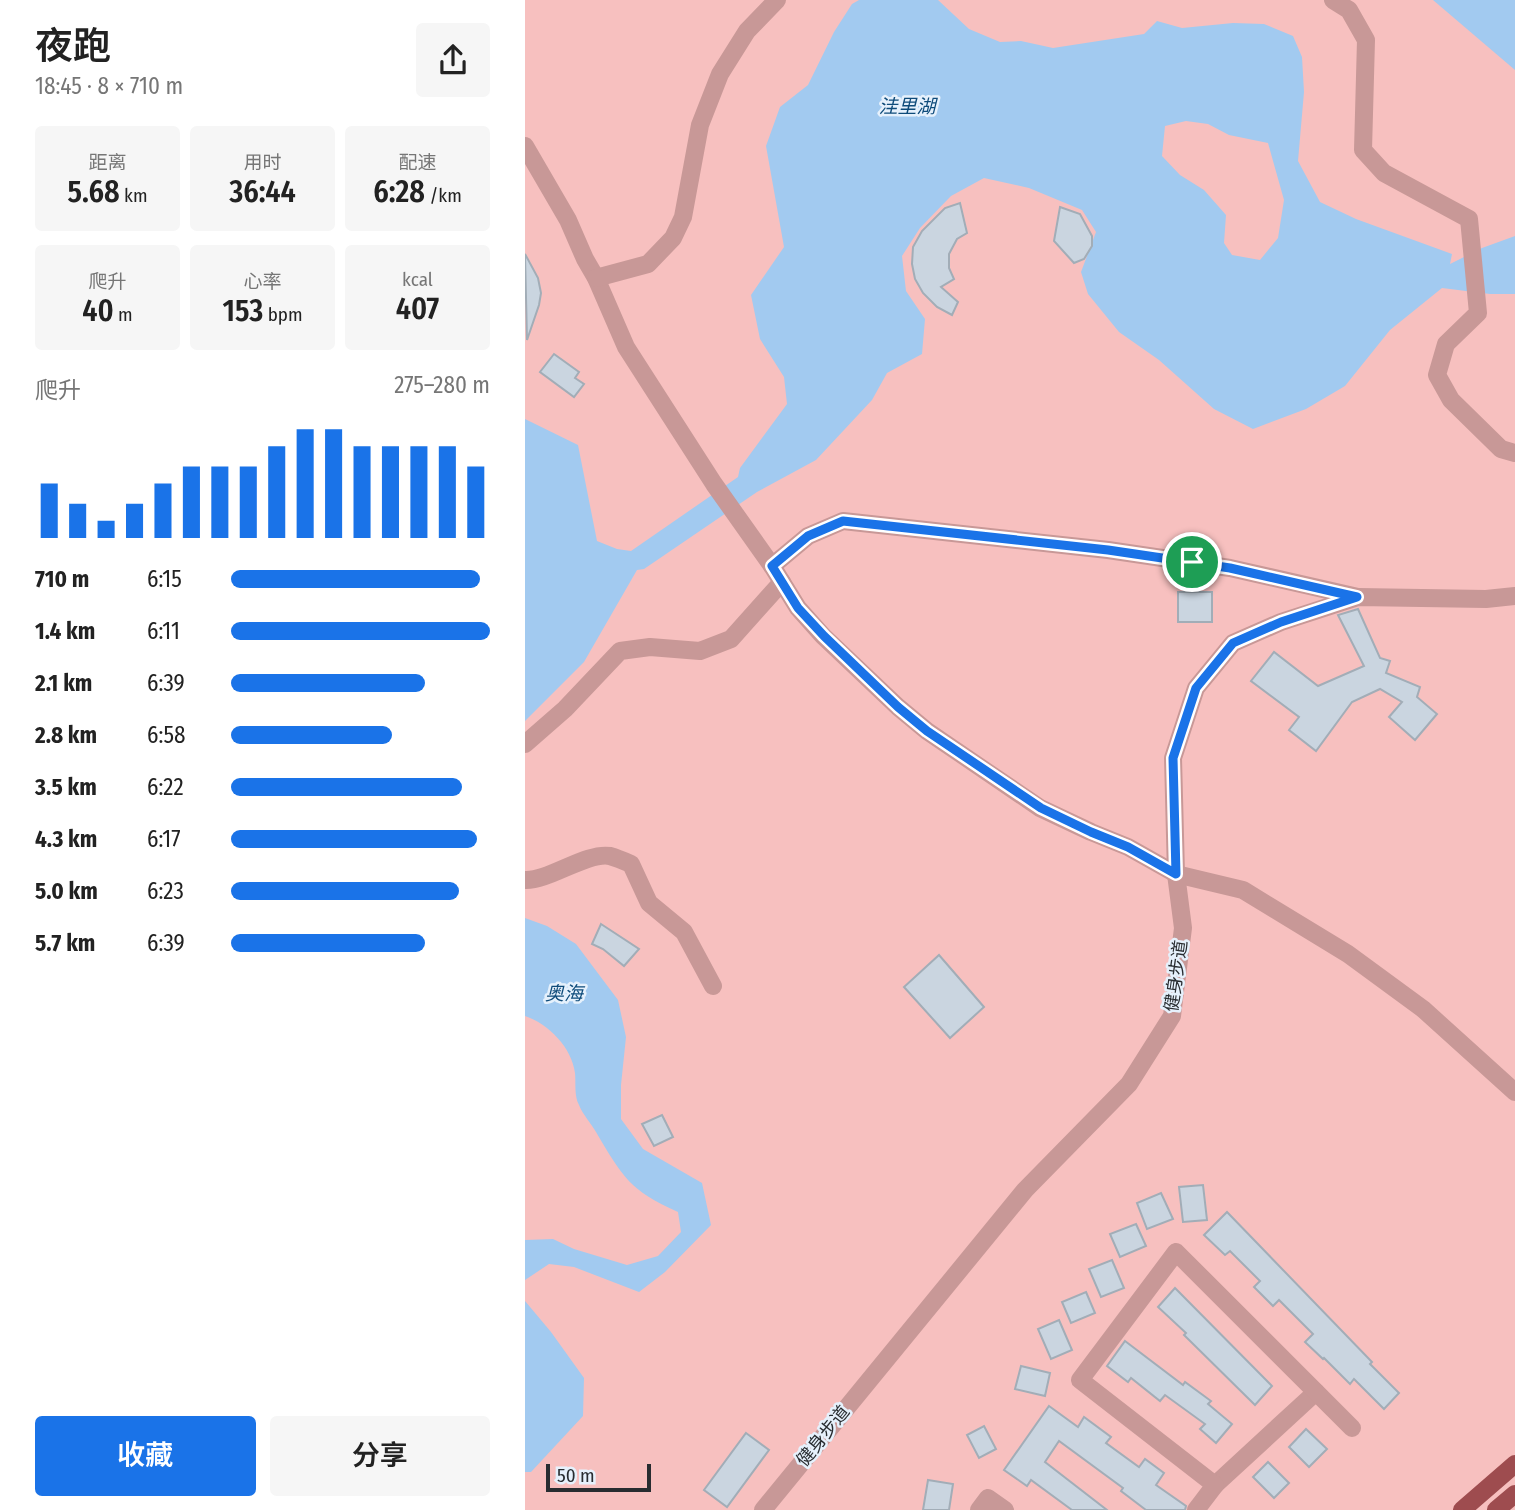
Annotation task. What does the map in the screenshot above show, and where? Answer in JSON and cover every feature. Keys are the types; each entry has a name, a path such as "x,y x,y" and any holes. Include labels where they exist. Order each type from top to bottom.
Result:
{"main road":[{"path":"1462,1510 1515,1464"},
{"path":"1496,1510 1515,1494"}],"street":[{"path":"596,278 648,264 673,238 683,217 700,125 720,74 747,31 777,0"},
{"path":"1333,0 1349,10 1366,40 1363,150 1384,173 1469,219 1470,252 1478,313 1446,344 1437,375 1451,401 1501,449 1515,453"},
{"path":"525,146 568,220 626,347 714,484 798,608 898,707 927,731 1041,808 1128,847 1176,874 1243,890 1348,954 1423,1009 1515,1092"},
{"path":"772,566 808,536 843,521 1132,553 1230,568 1357,597"},
{"path":"525,744 565,709 620,651 650,647 700,651 731,639 782,582"},
{"name":"健身步道","path":"763,1510 1025,1190 1129,1084 1173,1016 1183,928 1176,874 1173,758 1196,688 1233,643 1281,622 1357,597 1486,599 1515,596"},
{"path":"525,880 535,881 571,865 607,856 631,864 649,903 684,932 713,986"},
{"path":"1215,1485 1080,1380 1176,1252 1352,1429"},
{"path":"1196,1510 1215,1485 1316,1392"},
{"path":"979,1510 988,1497 1005,1510"}],"shaded area":[{"path":"525,0 1515,0 1515,1510 525,1510"}],"water":[{"name":"洼里湖","path":"859,0 938,0 969,29 1000,42 1021,41 1053,48 1144,34 1157,21 1182,28 1233,23 1264,24 1293,36 1302,57 1304,92 1298,161 1320,202 1356,219 1452,254 1450,264 1515,236 1515,294 1442,288 1390,330 1345,386 1306,409 1253,429 1214,409 1159,360 1119,332 1088,294 1081,272 1096,232 1082,210 1029,188 984,178 951,196 920,228 902,256 906,291 925,319 922,354 887,373 872,400 816,460 757,492 644,569 637,570 584,662 525,721 525,419 578,445 597,541 617,549 631,551 738,477 740,468 787,404 784,377 760,339 751,295 784,247 766,146 780,107 808,85 834,32 852,4","holes":["1186,121 1208,124 1229,135 1268,143 1284,200 1278,238 1260,260 1232,255 1224,243 1226,215 1204,190 1180,175 1162,156 1165,126"]},
{"path":"1433,0 1515,0 1515,70"},
{"name":"奥海","path":"525,918 547,926 576,944 618,1000 626,1037 621,1119 643,1149 702,1183 711,1225 665,1272 639,1292 574,1267 549,1264 525,1280 525,1240 553,1239 574,1249 627,1265 658,1256 681,1232 678,1212 638,1189 613,1160 577,1101 573,1064 564,1046 551,1031 525,1016"},
{"path":"525,1301 584,1378 583,1416 531,1472 525,1472"}],"building":[{"path":"960,203 967,233 957,239 949,254 949,268 954,279 941,287 958,302 952,315 937,307 923,293 915,279 913,247 922,231 945,208"},
{"path":"1060,207 1080,214 1092,236 1092,246 1084,259 1074,263 1054,241"},
{"path":"525,254 538,278 541,293 527,340"},
{"path":"554,354 579,372 575,378 584,384 574,397 540,372"},
{"path":"1178,592 1212,592 1212,622 1178,622"},
{"path":"1358,609 1380,658 1390,661 1386,673 1420,687 1417,697 1437,714 1415,740 1389,717 1402,702 1380,689 1352,702 1316,751 1289,730 1299,717 1251,681 1274,652 1318,686 1364,666 1338,615"},
{"path":"601,924 639,949 624,966 603,949 592,944"},
{"path":"939,955 984,1007 950,1038 904,987"},
{"path":"662,1115 673,1137 654,1146 642,1124"},
{"path":"1203,1185 1207,1220 1183,1222 1179,1187"},
{"path":"1161,1193 1173,1219 1147,1229 1137,1203"},
{"path":"1227,1212 1399,1393 1384,1409 1354,1379 1350,1384 1305,1342 1313,1334 1279,1300 1273,1306 1254,1287 1260,1281 1230,1251 1225,1255 1204,1235"},
{"path":"1136,1224 1146,1246 1120,1257 1110,1234"},
{"path":"1112,1260 1124,1288 1101,1297 1089,1269"},
{"path":"1175,1288 1272,1386 1255,1405 1158,1307"},
{"path":"1086,1292 1095,1313 1071,1323 1062,1302"},
{"path":"1059,1320 1072,1350 1051,1359 1038,1329"},
{"path":"1125,1341 1183,1385 1185,1382 1211,1401 1208,1404 1232,1424 1216,1443 1200,1429 1205,1424 1165,1395 1160,1401 1131,1378 1128,1382 1107,1366"},
{"path":"1021,1366 1050,1373 1045,1396 1015,1389"},
{"path":"1049,1406 1078,1427 1084,1417 1111,1437 1106,1443 1139,1467 1145,1459 1164,1473 1156,1485 1186,1506 1185,1510 1146,1510 1121,1491 1123,1488 1059,1441 1045,1462 1107,1510 1072,1510 1031,1480 1027,1486 1004,1470"},
{"path":"984,1426 996,1449 979,1458 967,1435"},
{"path":"1306,1429 1327,1449 1309,1467 1289,1447"},
{"path":"746,1433 769,1450 727,1507 704,1490"},
{"path":"1268,1462 1289,1483 1274,1498 1253,1477"},
{"path":"928,1480 953,1484 949,1510 923,1510"}],"route":[{"path":"843,521 1108,550 1192,562 1357,597 1281,622 1233,643 1196,688 1173,758 1176,874 1128,847 1041,808 927,731 824,636 798,608 772,566 808,536 843,521"}]}
